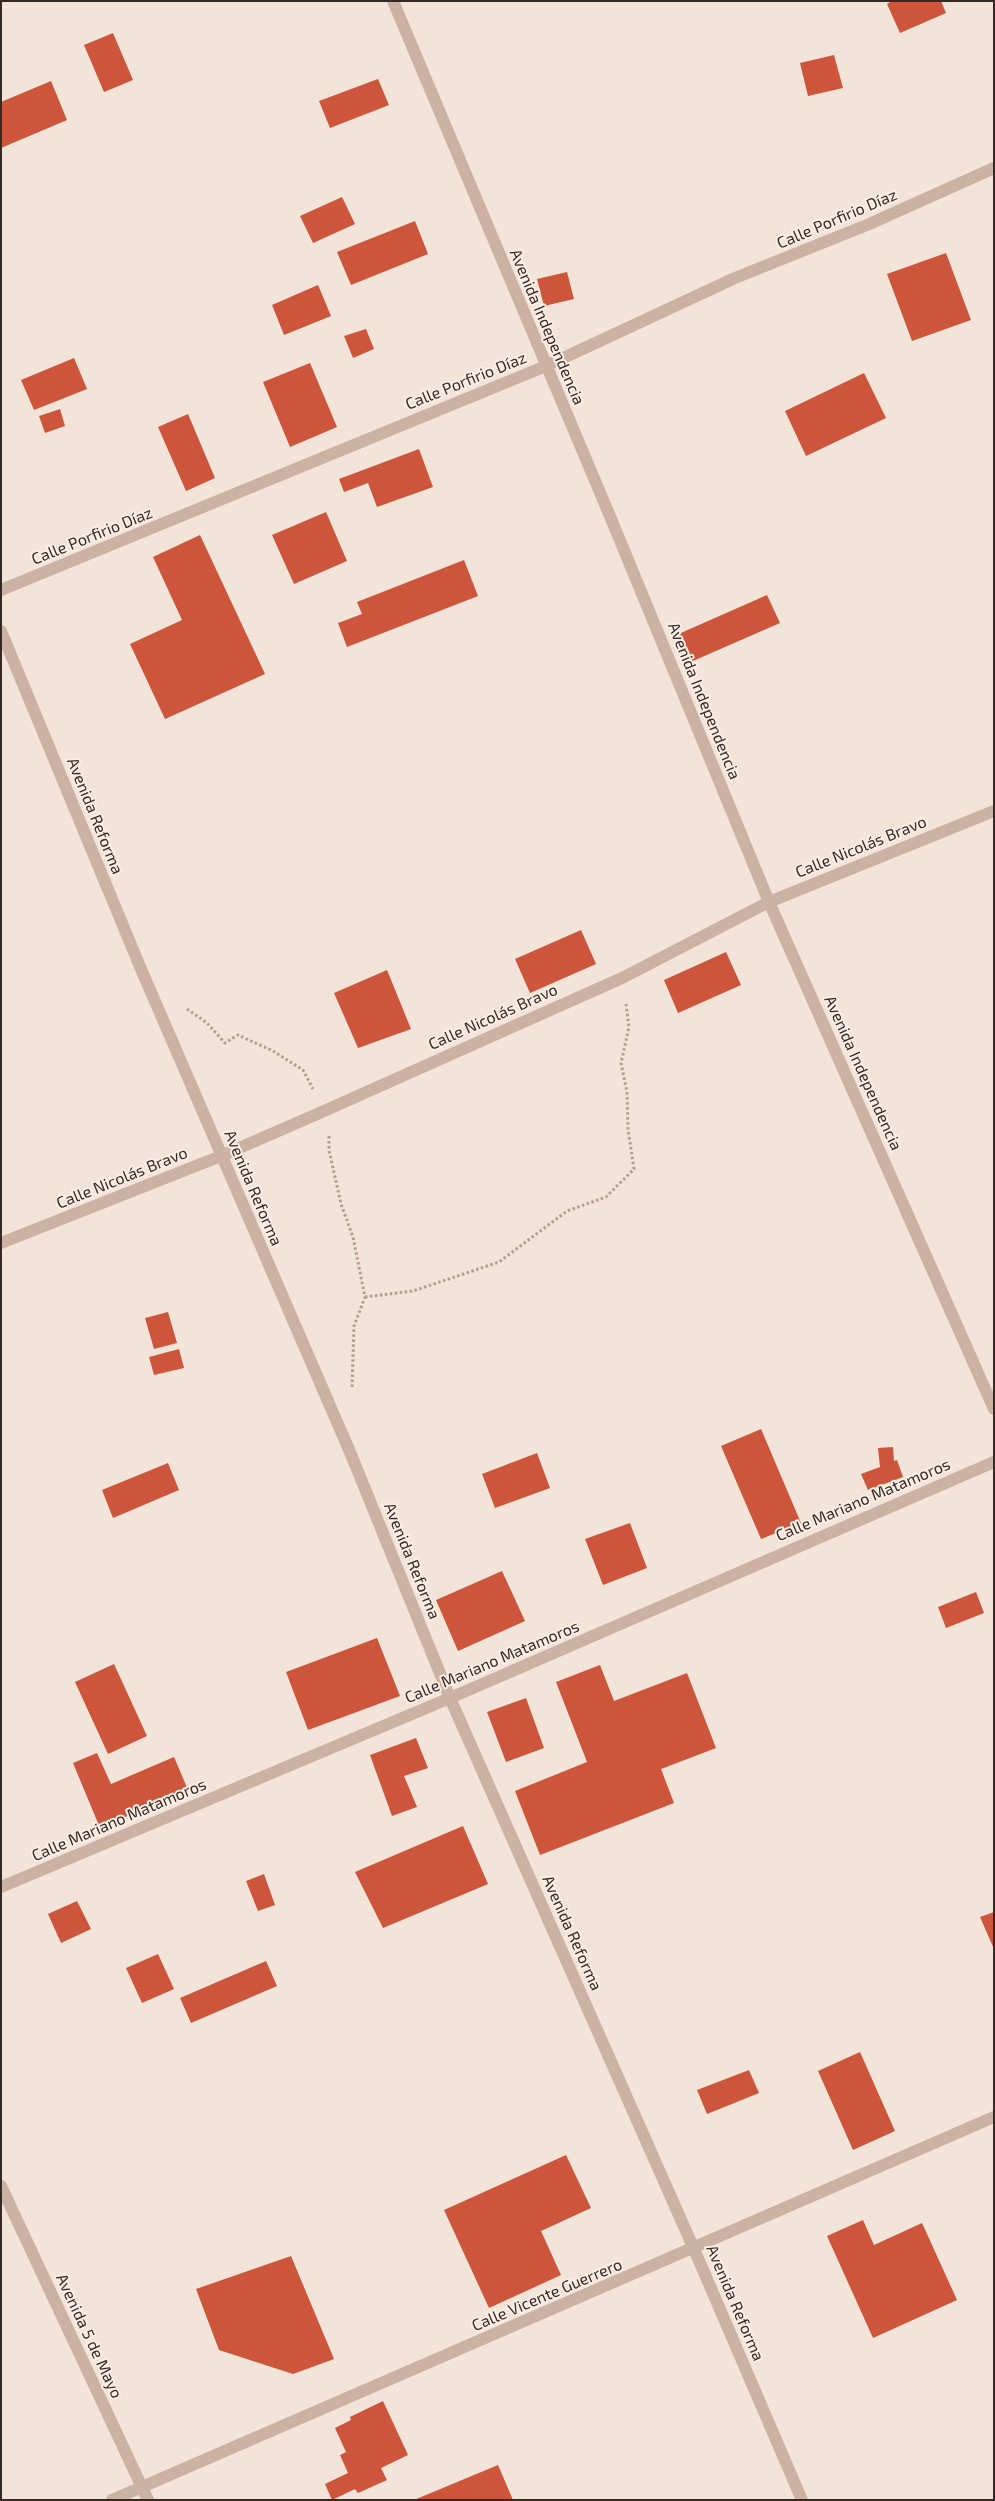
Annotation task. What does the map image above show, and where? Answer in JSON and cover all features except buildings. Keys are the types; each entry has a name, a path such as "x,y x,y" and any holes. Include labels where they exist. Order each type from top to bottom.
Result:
{"street":[{"name":"Avenida Independencia","path":"393,1 769,902 994,1409"},
{"name":"Calle Porfirio Díaz","path":"1,590 546,366 735,278 867,225 994,168"},
{"name":"Avenida Reforma","path":"1,631 141,969 350,1452 450,1698 694,2249 802,2500"},
{"name":"Calle Nicolás Bravo","path":"1,1243 221,1156 622,978 769,902 994,811"},
{"name":"Calle Mariano Matamoros","path":"1,1887 450,1698 994,1462"},
{"name":"Calle Vicente Guerrero","path":"112,2500 694,2249 994,2117"},
{"name":"Avenida 5 de Mayo","path":"1,2186 148,2500"}],"path":[{"path":"365,1297 413,1291 499,1262 568,1211 606,1197 634,1169 628,1129 627,1092 621,1062 629,1027 622,978"},
{"path":"184,1007 207,1023 225,1043 238,1035 272,1051 303,1070 324,1111 329,1123 329,1150 341,1204 353,1238 365,1297 354,1326 352,1394"}]}
